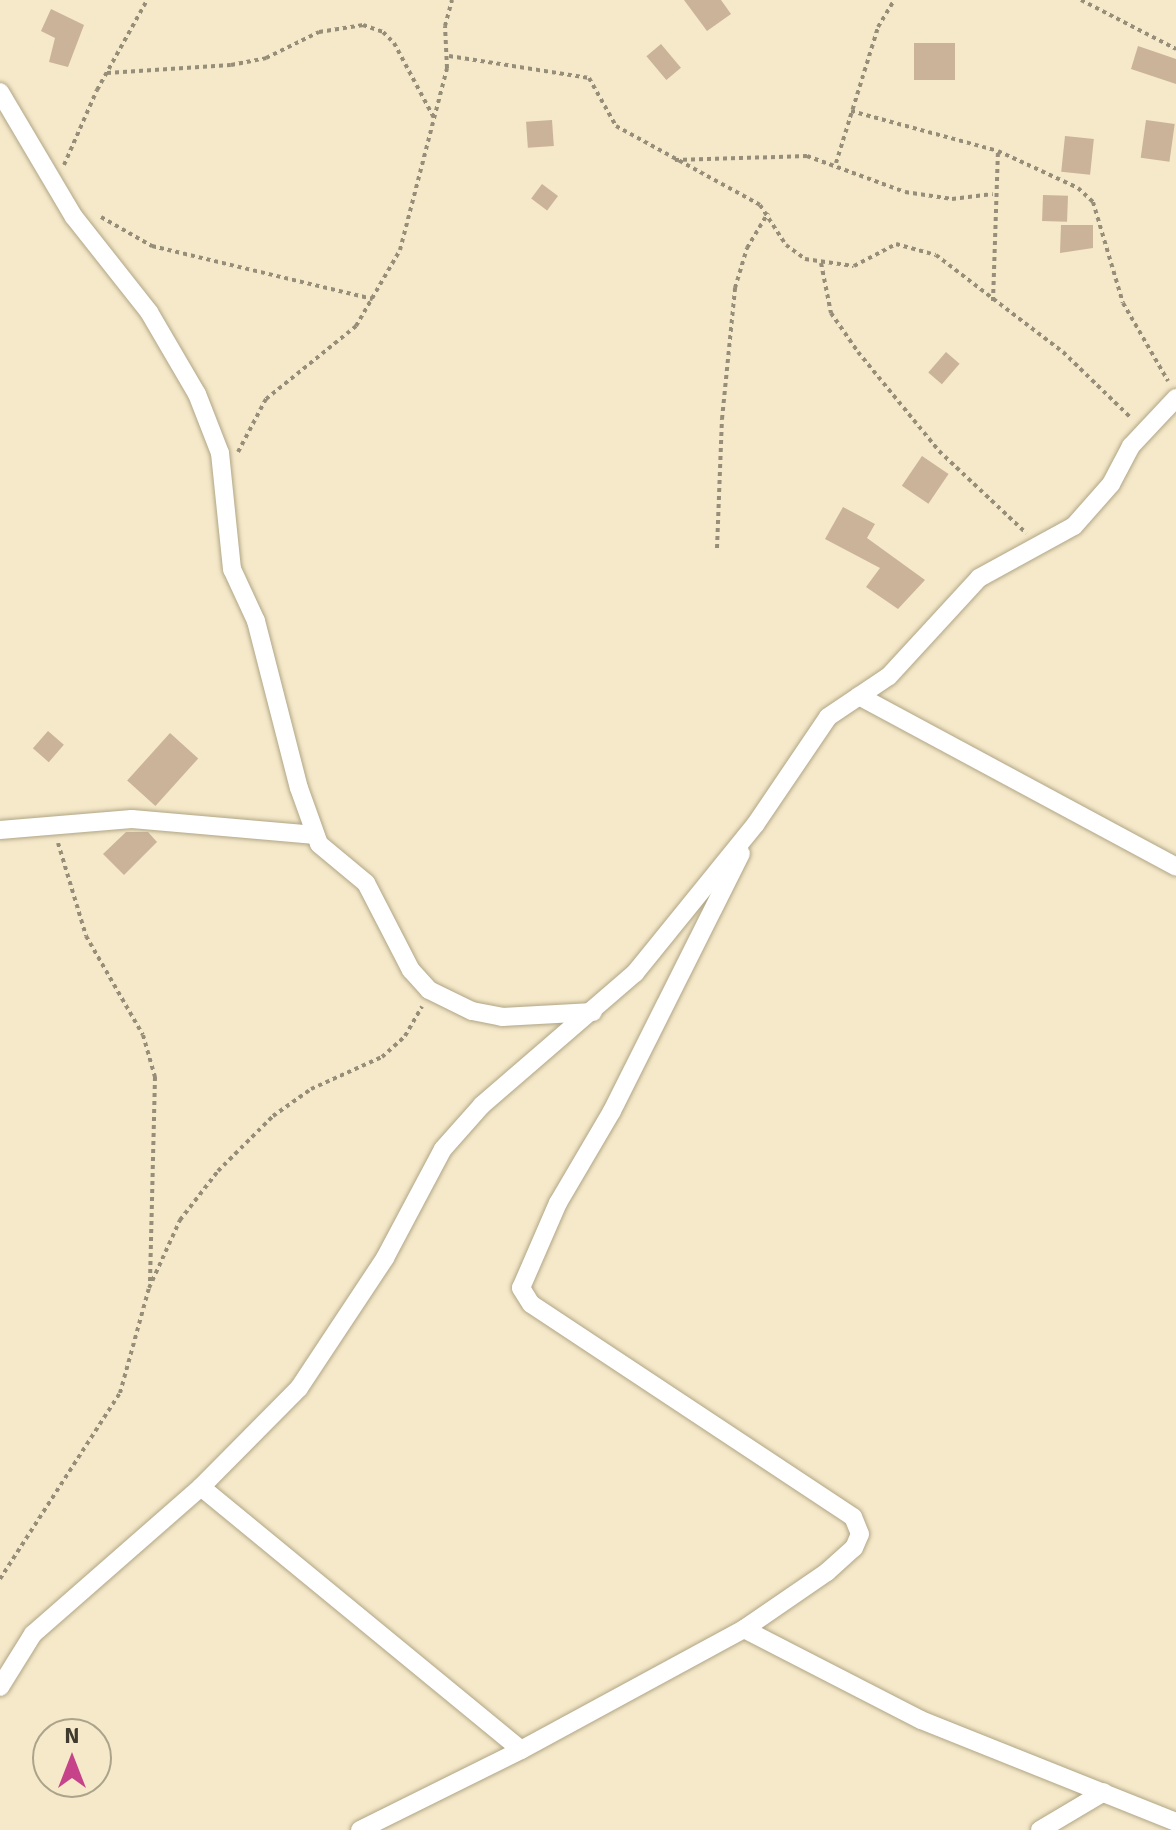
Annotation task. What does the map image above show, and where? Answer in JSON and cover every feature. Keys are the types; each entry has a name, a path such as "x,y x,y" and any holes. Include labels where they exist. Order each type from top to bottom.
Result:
{"street":[{"path":"0,92 90,241 131,287 197,394 224,475 232,569 256,621 315,835 335,859 366,883 411,970 429,990 472,1011 502,1017 593,1012"},
{"path":"360,1830 521,1750 744,1629 854,1548 860,1534 853,1517 531,1304 521,1288 558,1203 612,1111 755,825 802,749 828,717 889,676 979,578 1040,546 1091,510 1145,431 1176,396"},
{"path":"859,696 1176,867"},
{"path":"0,830 52,823 132,819 315,835"},
{"path":"0,1687 33,1634 201,1487 299,1388 385,1258 415,1194 458,1130 635,973 755,825"},
{"path":"201,1487 521,1750"},
{"path":"744,1629 921,1720 1176,1822"},
{"path":"1040,1830 1104,1792"}],"path":[{"path":"60,189 75,137 147,0"},
{"path":"224,475 266,399 356,326 400,250 449,56 445,31 452,0"},
{"path":"836,163 878,27 894,0"},
{"path":"1081,0 1176,49"},
{"path":"107,73 231,65 266,58 319,32 363,25 383,32 394,43 434,118"},
{"path":"449,56 589,78 616,126 672,161 747,197 768,213 786,245 821,263 854,266 886,246 910,245 936,255 1063,352 1145,431"},
{"path":"851,111 998,151 1078,188 1093,202 1123,303 1176,396"},
{"path":"993,301 993,194 998,151"},
{"path":"672,161 772,155 836,163 905,192 952,199 993,194"},
{"path":"94,210 119,231 152,246 373,299"},
{"path":"717,548 722,419 735,288 747,248 768,213"},
{"path":"821,263 831,313 858,352 939,451 1040,546"},
{"path":"52,823 86,936 143,1035 155,1077 149,1288"},
{"path":"0,1579 120,1393 149,1288 180,1220 218,1171 273,1116 311,1089 382,1057 405,1036 429,990"}],"building":[{"path":"684,0 721,0 731,14 707,31"},
{"path":"51,9 84,25 68,67 49,62 55,38 41,31"},
{"path":"914,43 955,43 955,80 914,80"},
{"path":"661,44 681,68 666,80 646,56"},
{"path":"1138,46 1176,59 1176,84 1131,69"},
{"path":"552,120 554,146 528,148 526,122"},
{"path":"1146,120 1175,124 1169,162 1141,158"},
{"path":"1065,136 1094,139 1090,175 1061,172"},
{"path":"542,184 558,196 547,210 531,198"},
{"path":"1043,195 1068,196 1067,222 1042,221"},
{"path":"1061,225 1093,225 1093,248 1060,253"},
{"path":"946,352 960,364 942,384 928,372"},
{"path":"922,456 949,474 928,504 902,486"},
{"path":"843,507 875,524 867,538 925,580 898,609 866,587 880,568 825,539"},
{"path":"48,731 64,745 49,762 33,748"},
{"path":"170,733 198,758 155,806 127,781"},
{"path":"126,832 148,832 157,842 124,875 103,854"}]}
